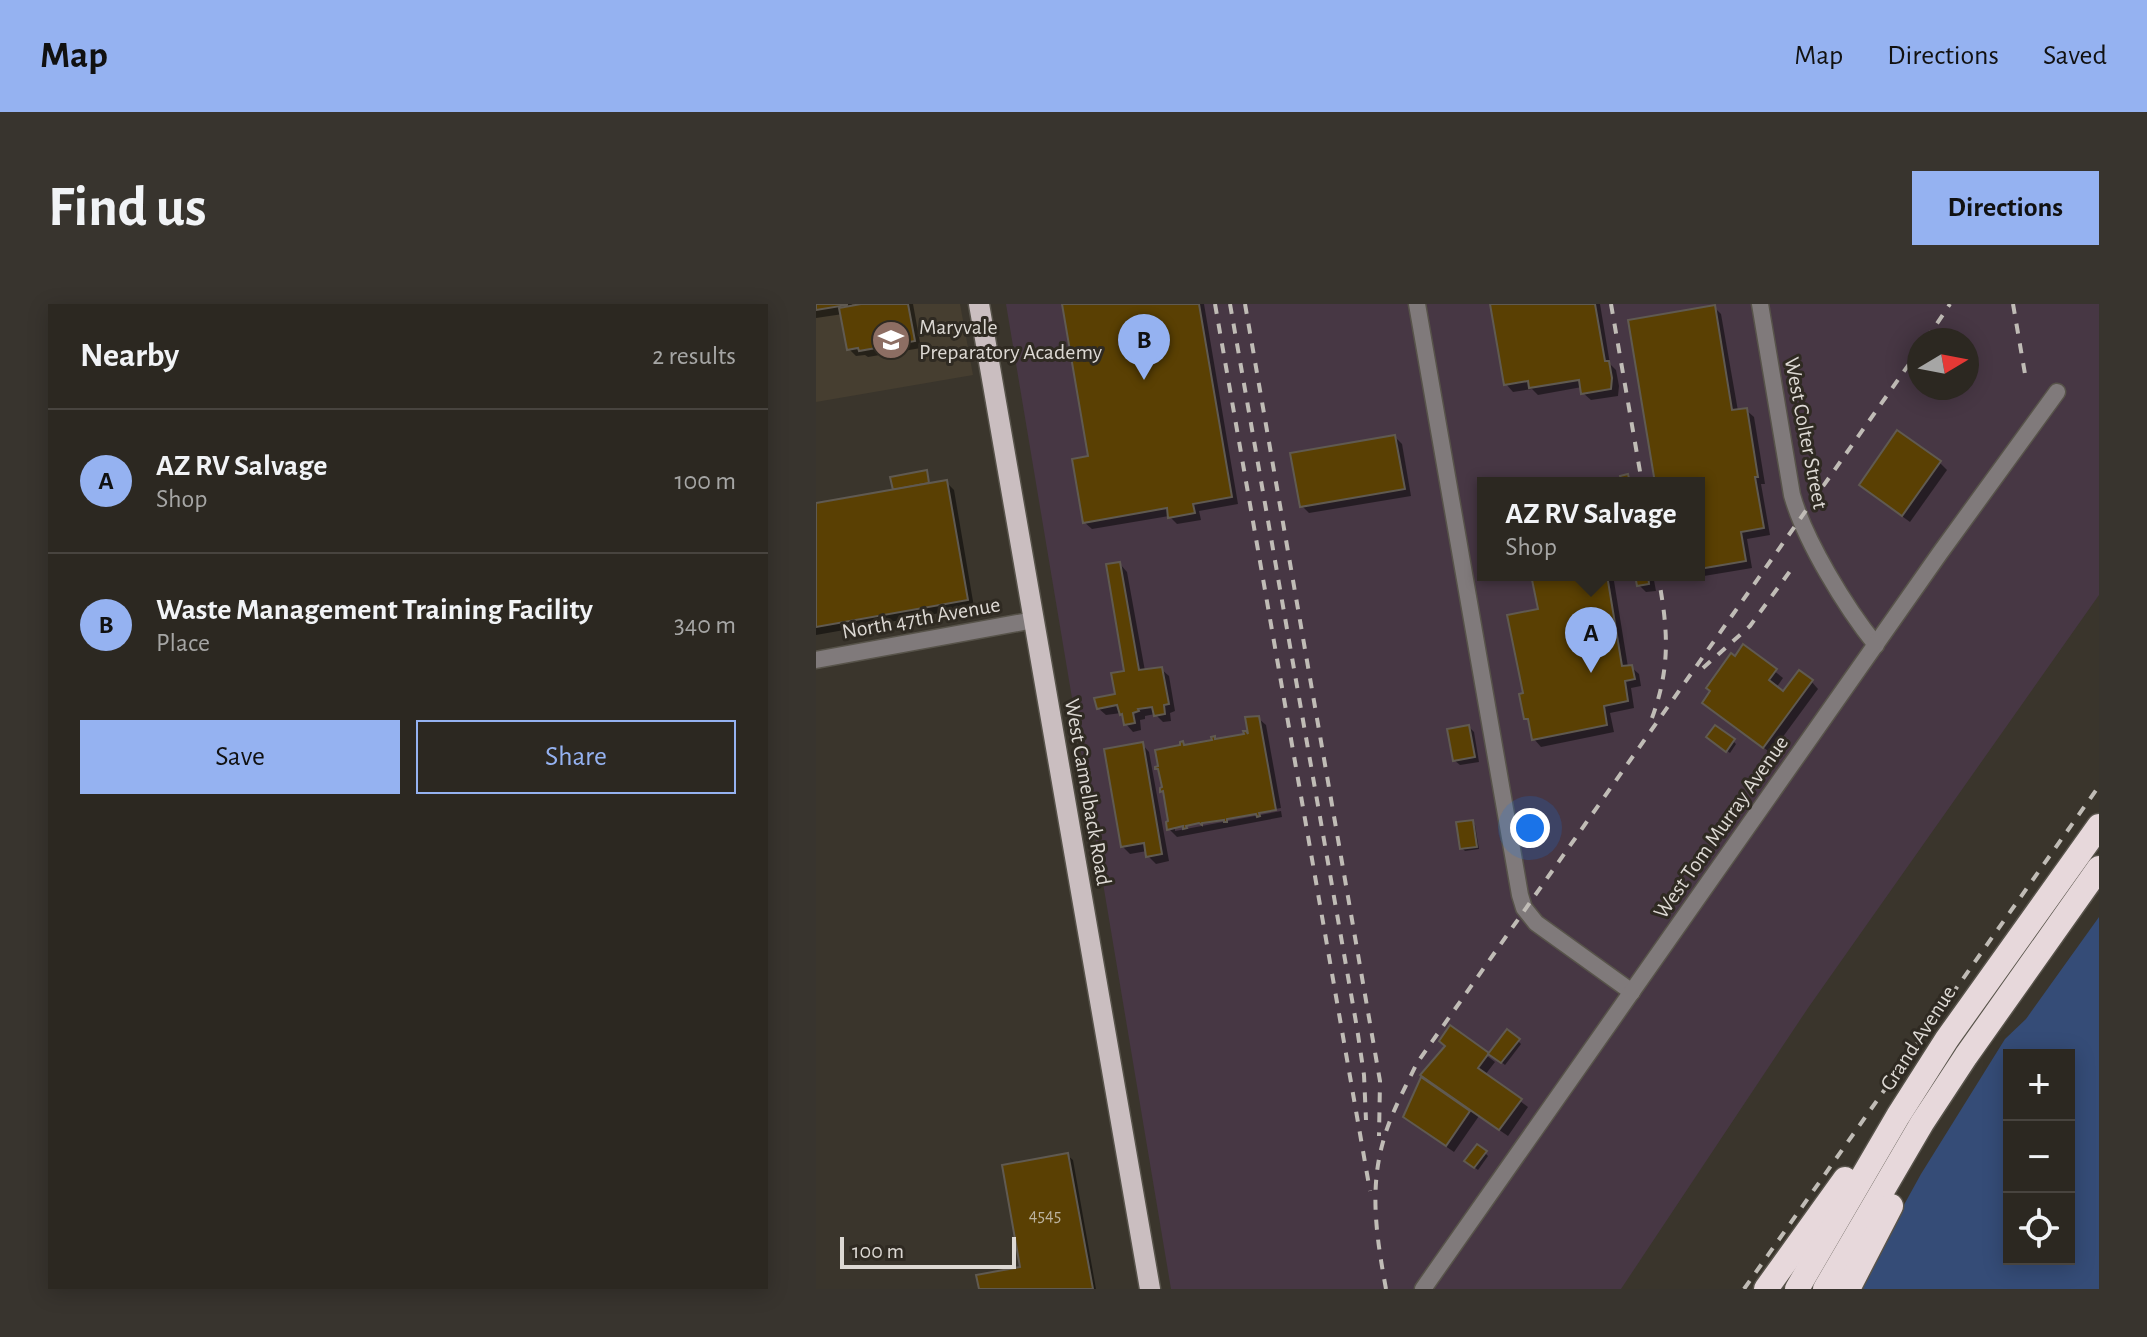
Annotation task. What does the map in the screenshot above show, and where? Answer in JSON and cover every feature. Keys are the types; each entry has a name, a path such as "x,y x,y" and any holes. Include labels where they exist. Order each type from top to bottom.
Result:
{"highway":[{"name":"Grand Avenue","path":"1797,1289 1898,1116 1980,991 2099,826"},
{"path":"1825,1289 1922,1123 2099,868"},
{"path":"1766,1289 1866,1149 1898,1116"},
{"path":"1848,1289 1909,1173 1922,1123"}],"main road":[{"name":"West Camelback Road","path":"979,304 1150,1289"}],"street":[{"path":"1417,304 1524,908 1536,923 1632,992"},
{"name":"West Colter Street","path":"1760,304 1792,495 1799,518 1834,581 1876,645"},
{"name":"West Tom Murray Avenue","path":"1423,1289 1940,553 2057,392"},
{"name":"North 47th Avenue","path":"816,660 1034,620"}],"shaded area":[{"name":"Maryvale Preparatory Academy","path":"816,304 960,304 973,375 816,402"},
{"path":"1006,304 2099,304 2099,595 1808,1008 1621,1289 1171,1289"}],"water":[{"path":"2099,917 2099,1289 1863,1289 1889,1232 1921,1174 2005,1039 2026,1019"}],"building":[{"path":"816,304 847,304 847,305 816,310"},
{"path":"861,304 908,304 915,341 859,351 858,348 847,350 839,308"},
{"path":"1062,304 1199,304 1232,497 1193,504 1195,513 1168,518 1167,508 1083,523 1072,459 1088,456"},
{"path":"1490,304 1595,304 1605,361 1609,361 1611,389 1581,394 1579,380 1529,388 1528,381 1504,385"},
{"path":"1715,305 1732,410 1747,408 1758,477 1755,477 1764,528 1741,532 1746,561 1705,568 1705,477 1654,477 1628,320"},
{"path":"1897,430 1941,461 1902,516 1859,485"},
{"path":"1395,435 1405,489 1300,507 1290,453"},
{"path":"927,470 929,483 893,490 890,477"},
{"path":"947,480 968,600 816,627 816,503"},
{"path":"1120,562 1139,670 1162,667 1169,704 1164,705 1165,714 1154,716 1152,707 1138,709 1133,713 1135,723 1124,725 1117,705 1097,709 1094,698 1115,694 1111,673 1124,671 1106,564"},
{"path":"1532,581 1608,581 1622,666 1632,665 1635,679 1625,681 1628,701 1604,706 1607,725 1532,740 1519,694 1523,693 1507,615 1538,609"},
{"path":"1636,581 1649,581 1649,584 1637,586"},
{"path":"1743,644 1777,669 1769,680 1783,691 1799,670 1813,680 1763,748 1702,703 1710,691 1706,688 1731,653 1735,656"},
{"path":"1259,716 1276,810 1259,813 1257,817 1256,814 1227,819 1227,822 1199,823 1183,829 1183,826 1167,830 1163,791 1160,792 1162,787 1158,769 1155,769 1158,766 1155,750 1180,745 1183,741 1184,745 1212,740 1211,737 1215,736 1215,739 1244,734 1243,731 1248,734 1245,717"},
{"path":"1469,725 1475,757 1453,761 1447,729"},
{"path":"1715,725 1735,739 1726,752 1706,737"},
{"path":"1143,742 1162,854 1146,857 1144,843 1121,847 1104,749"},
{"path":"1473,820 1477,847 1460,849 1456,822"},
{"path":"1450,1025 1489,1053 1478,1068 1522,1099 1499,1130 1420,1075 1445,1046 1439,1041"},
{"path":"1507,1029 1520,1039 1501,1063 1488,1054"},
{"path":"1421,1077 1470,1111 1446,1146 1403,1117"},
{"path":"1477,1144 1487,1151 1474,1168 1464,1161"},
{"path":"1068,1153 1093,1289 979,1289 976,1275 1020,1267 1002,1165"}],"railway":[{"path":"1215,304 1370,1191"},
{"path":"1230,304 1357,1028 1366,1120"},
{"path":"1245,304 1380,1081 1379,1136"},
{"path":"1611,304 1641,477"},
{"path":"1934,328 1950,304"},
{"path":"2013,304 2025,374"},
{"path":"1386,1289 1376,1216 1376,1179 1390,1122 1417,1063 1907,367"},
{"path":"1703,668 1750,626 1793,567"},
{"path":"1652,718 1662,681 1666,647 1659,581"},
{"path":"1744,1289 2099,786"}],"place":[{"name":"Maryvale Preparatory Academy","path":"891,340"},
{"name":"Waste Management Training Facility","path":"1144,380"},
{"name":"AZ RV Salvage","path":"1591,673"}]}
